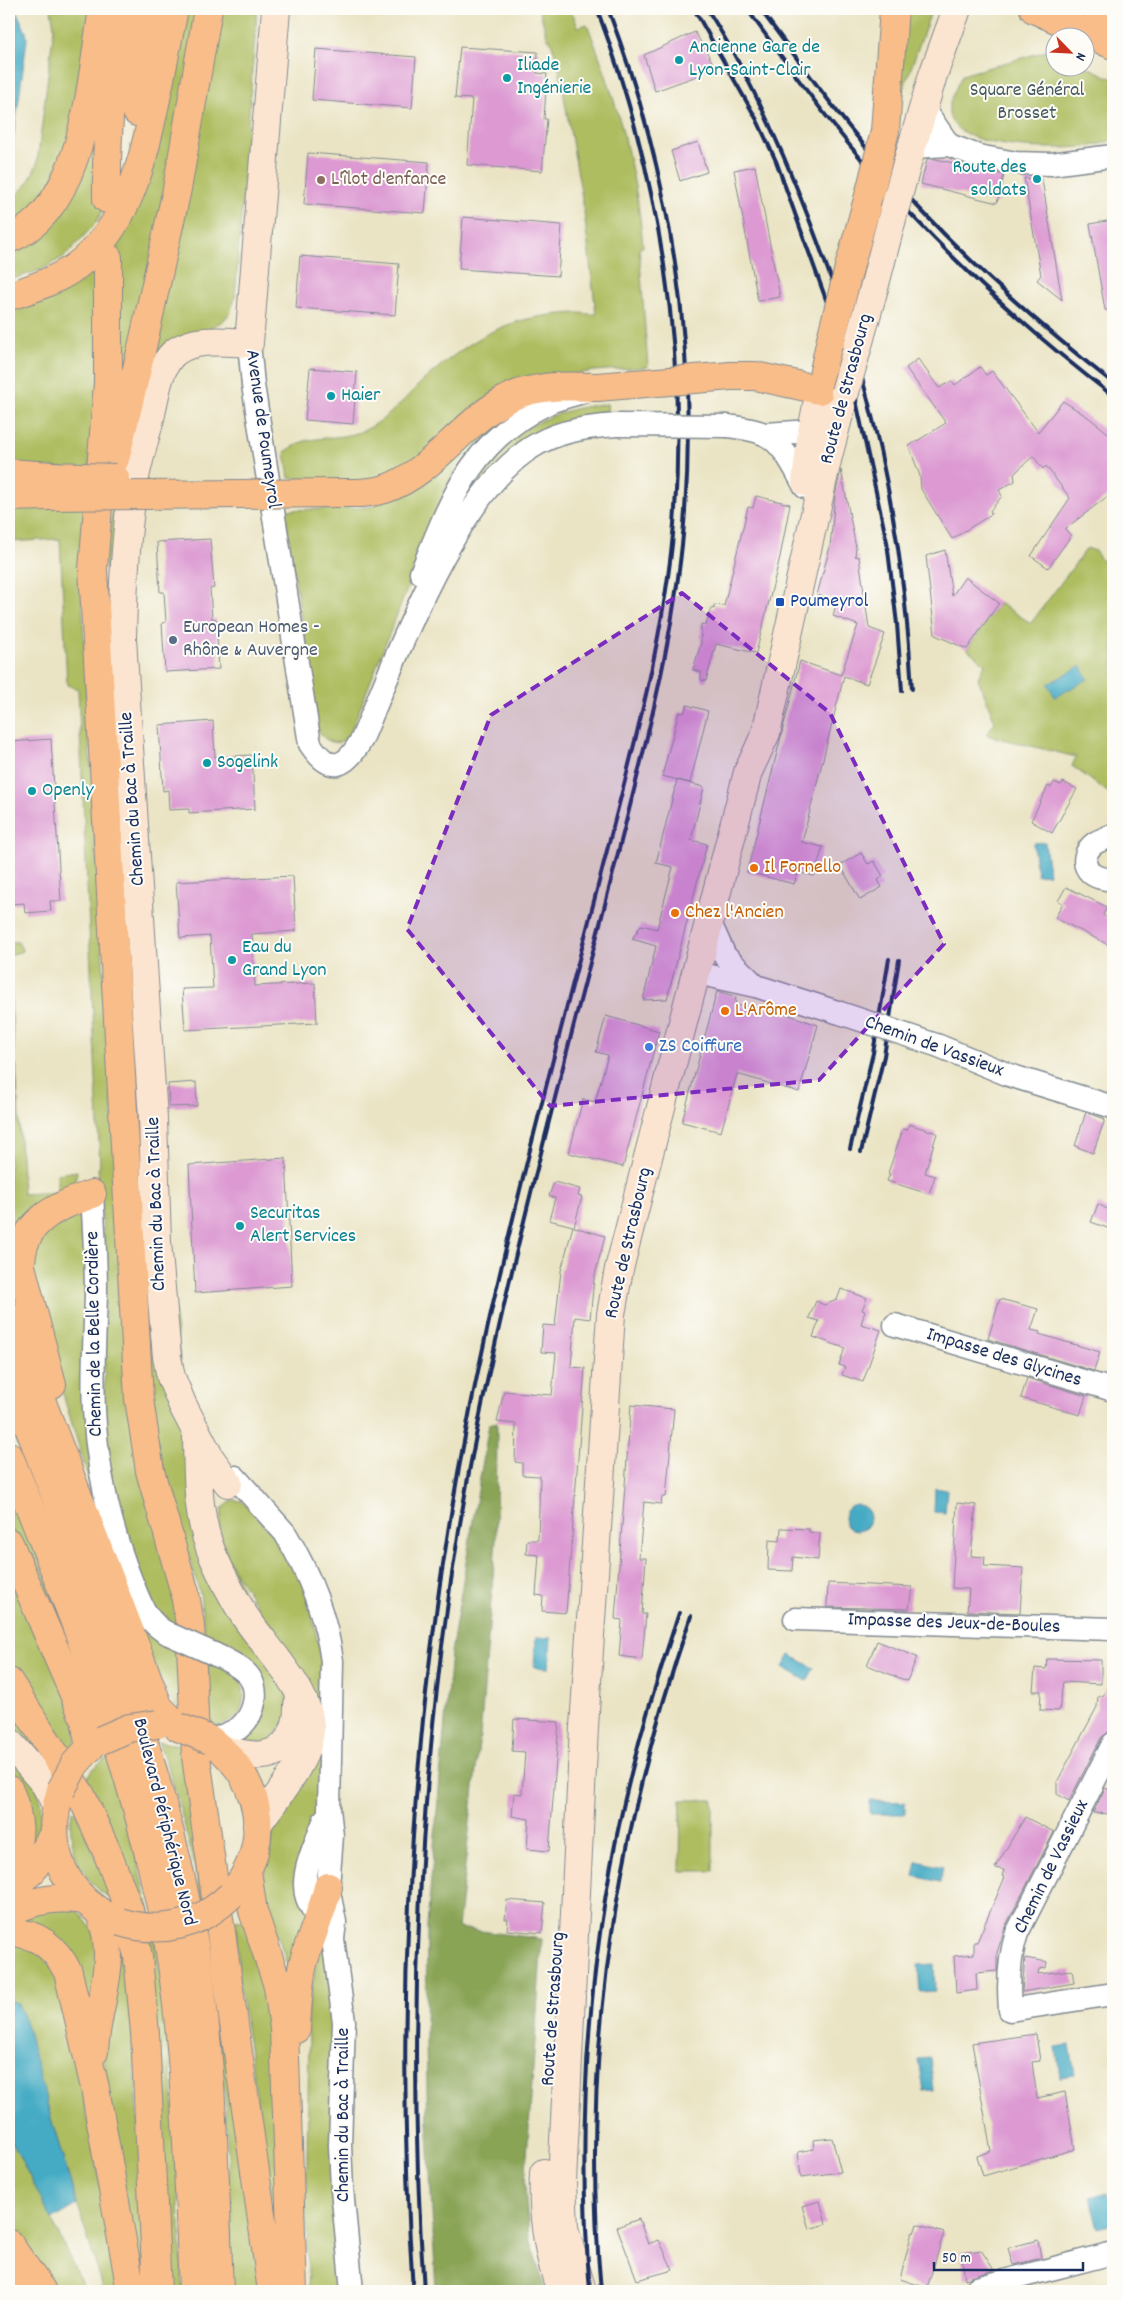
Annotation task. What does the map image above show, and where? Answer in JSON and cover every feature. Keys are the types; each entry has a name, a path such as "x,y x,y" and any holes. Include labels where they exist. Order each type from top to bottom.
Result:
{"main road":[{"path":"9,239 30,228 43,216 59,193 72,166 85,117 103,9"},
{"path":"9,296 53,280 75,267 105,237 113,209 109,116 115,54 123,9"},
{"path":"113,209 126,198 132,167 146,9"},
{"path":"113,209 130,194 144,156 174,9"},
{"path":"94,546 131,397 177,189 208,9"},
{"name":"Avenue de Poumeyrol","path":"249,343 276,9"},
{"path":"880,9 892,46"},
{"name":"Route de Strasbourg","path":"582,2291 564,2228 562,2182 584,1727 610,1314 619,1269 748,772 766,733 828,456 839,419 832,391 830,339 885,131 894,9"},
{"name":"Route de Strasbourg","path":"748,772 749,735 805,487 812,432 832,391 874,288 923,106 957,9"},
{"path":"1034,9 1113,45"},
{"path":"1096,9 1113,16"},
{"path":"108,258 108,383 93,569 139,1399 150,1471 174,1552 188,1609 196,1757 272,2291"},
{"name":"Chemin du Bac à Traille","path":"220,1473 197,1434 172,1378 167,1357 158,1260 153,1119 122,639 124,577 133,488 164,367 174,352 186,345 213,342 249,343"},
{"path":"9,473 51,486 336,493 367,492 384,489 403,480 486,413 520,394 542,388 563,386 597,387 731,376 755,376 832,391"},
{"path":"9,497 51,486"},
{"path":"83,1507 77,1475 21,1266 21,1250 38,1221 62,1206 92,1194"},
{"path":"9,1316 154,1695 168,1726"},
{"name":"Chemin du Bac à Traille","path":"165,1330 189,1399 220,1473"},
{"name":"Boulevard Périphérique Nord","path":"9,1375 134,1706 175,1849 196,1954 207,2060 219,2291"},
{"name":"Boulevard Périphérique Nord","path":"9,1456 67,1600 110,1716 149,1853 171,1958 174,1986 186,2123 194,2291"},
{"path":"220,1473 199,1503 204,1529 214,1559 244,1616 290,1677 308,1714 310,1731 309,1740 298,1765 257,1825"},
{"path":"9,1543 85,1720 92,1747"},
{"path":"9,1682 81,1795 107,1852 129,1910 138,1957 145,2033 157,2291"},
{"path":"94,2088 94,2042 109,1954 108,1934 101,1911 63,1869 55,1845 54,1833 58,1797 75,1764 92,1747 129,1728 168,1726 216,1745 252,1756 263,1755 282,1747 291,1737 297,1724 299,1708 295,1687"},
{"name":"Route de Strasbourg","path":"561,2291 546,2234 544,2182 555,1975 568,1814 584,1727"},
{"path":"9,1742 58,1797"},
{"path":"9,1912 51,1898 101,1911 146,1928 173,1927 186,1924 211,1912 231,1895 247,1871 255,1850 257,1825 256,1811 248,1784 241,1771 216,1745"},
{"path":"9,1790 18,1813 19,1824 16,1851 9,1866"},
{"path":"9,1890 32,1872 54,1833"},
{"path":"247,1871 254,1911 278,1986 282,2007 293,2291"},
{"path":"289,2201 298,1997 304,1962 326,1929 328,1887"},
{"path":"9,1932 34,1937 50,1946 61,1958 74,1989 131,2291"},
{"path":"9,2244 42,2291"},
{"path":"9,2285 13,2291"}],"street":[{"path":"923,106 949,145 978,156 1016,163 1051,164 1113,156"},
{"path":"909,157 949,145"},
{"name":"Avenue de Poumeyrol","path":"249,343 253,385 310,744 325,762 335,764 344,762 352,756 362,739 432,578 472,511 491,484 516,459 540,443 579,429 617,425 728,426 765,434 812,432 826,429 834,425 839,419"},
{"name":"Avenue de Poumeyrol","path":"362,739 423,568 451,501 473,464 493,440 531,412 552,401 597,387"},
{"path":"765,434 776,443 792,462 805,487"},
{"path":"1113,836 1089,848 1085,857 1086,866 1092,874 1113,880"},
{"name":"Chemin de Vassieux","path":"710,923 724,956 756,986"},
{"name":"Chemin de Vassieux","path":"697,973 756,986 837,1012 939,1046 1009,1074 1113,1107"},
{"name":"Chemin de la Belle Cordière","path":"92,1194 95,1254 93,1380 96,1440 116,1535 144,1612 155,1625 169,1634 236,1665 247,1673 256,1694 254,1706 241,1726 216,1745"},
{"name":"Impasse des Glycines","path":"895,1325 1113,1390"},
{"name":"Chemin du Bac à Traille","path":"220,1473 286,1533 317,1595 329,1638 331,1653 329,1808 332,1836 328,1887"},
{"name":"Impasse des Jeux-de-Boules","path":"795,1619 1113,1629"},
{"name":"Chemin de Vassieux","path":"1113,1744 1017,1933 1013,1947 1008,1990 1010,2010 1113,1994"},
{"name":"Chemin du Bac à Traille","path":"329,1808 310,1863 305,1886 309,1904 326,1929 344,2022 340,2145 352,2291"},
{"path":"977,2288 1113,2253"}],"highlighted area":[{"path":"682,593 830,713 944,944 819,1080 550,1106 407,929 491,715"}],"green space":[{"path":"51,9 93,9 71,136 42,202 9,227 9,203 28,183 37,164 54,27"},
{"path":"182,9 200,9 125,400 115,371 117,243"},
{"path":"215,9 257,9 235,298 230,313 223,321 152,360"},
{"path":"539,9 571,9 578,27 587,24 607,78 630,162 640,218 643,247 639,248 648,367 594,371 533,381 386,480 356,484 289,478 285,452 305,441 349,435 366,430 390,413 433,372 483,336 516,322 534,318 577,313 596,314 583,203 558,63"},
{"path":"905,9 932,9 900,99"},
{"name":"Square Général Brosset","path":"1044,52 1044,78 1094,78 1094,70 1113,79 1113,140 1094,146 1035,148 989,142 970,136 956,126 949,114 951,99 962,75"},
{"path":"106,66 101,185 102,212 95,224 65,256 41,270 9,280 9,251 23,245"},
{"path":"100,262 102,351 89,470 9,465 9,310 53,296"},
{"path":"607,404 609,419 595,420 466,501 464,500 477,477 493,456 521,432 554,415 589,406"},
{"path":"493,425 496,425 434,521 351,731 343,741 334,743 329,741 317,728 285,510 373,506 439,471"},
{"path":"9,503 88,505 82,594 87,705 127,1346 183,1629 166,1622 155,1612 120,1524 104,1438 105,1254 98,1168 100,1167 78,689 67,685 60,539 9,542"},
{"path":"113,505 117,505 125,895 194,1478 289,1698 290,1714 269,1744 234,1740 263,1701 205,1639 200,1593 170,1495 154,1429 105,560"},
{"path":"1087,548 1095,551 1113,576 1113,760 1106,766 1113,773 1113,796 1072,766 1076,757 986,735 995,722 978,678 985,664 967,649 999,603 1031,623"},
{"path":"9,942 18,942 23,951 9,955"},
{"path":"9,955 14,1055 9,1054"},
{"path":"9,1065 16,1065 23,1194 57,1192 57,1174 77,1171 75,1186 31,1213 37,1369 9,1285"},
{"path":"78,1213 84,1218 115,1552 184,1650 182,1708 175,1705 167,1694 122,1588 65,1401 29,1274 35,1235"},
{"path":"497,1422 496,1539 481,1726 458,1928 542,1939 525,2185 529,2238 546,2291 436,2291 428,2135 426,2042 427,1925 451,1653 489,1424"},
{"path":"9,1481 78,1661 89,1714 9,1523"},
{"path":"233,1500 242,1501 289,1553 304,1578 327,1684 311,1920 290,1972 265,1898 262,1882 271,1848 273,1823 301,1779 276,1637 230,1563 219,1530 222,1509"},
{"path":"9,1563 78,1717 75,1742 62,1757 9,1661"},
{"path":"208,1660 234,1674 239,1679 244,1693 240,1715 220,1727 208,1721"},
{"path":"9,1703 56,1769 33,1758 9,1729"},
{"path":"158,1742 182,1745 260,2291 232,2291 227,2136 220,2033 214,1982 197,1880 189,1845 176,1793"},
{"path":"9,1754 31,1776 40,1798 40,1830 32,1859 24,1802 9,1770"},
{"path":"109,1756 143,1882 154,1933 164,2000 172,2083 183,2291 174,2291 157,2066 82,1785 95,1767"},
{"path":"681,1800 713,1800 713,1871 680,1871"},
{"path":"72,1811 77,1814 115,1901 94,1884 85,1874 79,1863 74,1851 72,1838"},
{"path":"53,1906 79,1912 91,1928 100,1947 89,2033 79,1973 9,1921"},
{"path":"236,1920 245,1922 265,1971 272,2022 286,2291 239,1982"},
{"path":"121,1936 126,1946 151,2291 140,2291 105,2073 103,2025"},
{"path":"9,1941 32,1946 61,1977 120,2291 104,2291 52,2122 24,2017 13,2001 9,2000"},
{"path":"320,1944 326,1960 335,2027 343,2291 309,2291 306,2215 309,2044 307,2014"},
{"path":"9,2136 52,2220 85,2291 56,2291 9,2219"}],"water":[{"path":"9,9 17,12 26,32 27,40 9,170"},
{"path":"1081,666 1088,679 1055,697 1048,684"},
{"path":"1045,842 1049,874 1037,875 1033,843"},
{"path":"935,1488 947,1490 945,1513 934,1512"},
{"path":"857,1505 866,1509 870,1518 866,1527 857,1531 848,1527 844,1518 848,1509"},
{"path":"536,1637 551,1638 549,1668 534,1667"},
{"path":"790,1655 814,1668 807,1681 783,1667"},
{"path":"870,1801 905,1802 905,1814 870,1814"},
{"path":"917,1861 943,1867 940,1882 914,1876"},
{"path":"934,1964 935,1991 920,1992 918,1965"},
{"path":"9,2000 17,2003 24,2017 52,2122 77,2205 52,2220 9,2136"},
{"path":"1070,2045 1075,2075 1060,2077 1056,2047"},
{"path":"930,2058 934,2090 923,2091 918,2059"},
{"path":"1108,2192 1113,2211 1113,2224 1098,2228 1090,2197"}],"building":[{"name":"Ancienne Gare de Lyon-Saint-Clair","path":"695,32 714,65 696,73 697,76 655,91 644,55"},
{"path":"460,47 538,52 537,73 547,74 544,119 547,119 542,171 467,165 472,99 455,98"},
{"path":"316,49 416,57 412,108 312,100"},
{"path":"698,142 707,172 680,181 671,151"},
{"path":"308,153 429,162 425,213 304,204"},
{"path":"927,159 936,159 1004,175 997,203 921,184"},
{"path":"755,166 780,297 758,301 734,170"},
{"path":"1024,178 1042,180 1062,300 1037,280 1041,275"},
{"path":"463,217 562,225 558,276 459,269"},
{"path":"1113,220 1113,310 1105,310 1090,224"},
{"path":"300,256 399,264 395,315 296,308"},
{"path":"918,359 939,388 952,381 955,385 980,367 986,375 992,371 1038,432 1063,401 1088,417 1113,437 1113,492 1065,529 1071,536 1048,568 1031,556 1070,498 1046,466 1043,469 1033,456 1014,474 1015,481 999,490 1002,496 990,511 992,514 952,539 921,489 920,476 909,446 946,423 906,368"},
{"name":"Haier","path":"310,368 357,372 353,424 305,420"},
{"path":"841,470 856,548 855,556 859,557 869,628 885,634 867,684 844,676 802,842 823,847 814,876 798,872 794,884 747,872 800,661 841,675 858,625 833,616 837,600 817,595 830,547 835,496"},
{"path":"756,496 790,504 780,557 756,653 716,644 706,681 701,680 701,672 693,670 701,643 701,624 706,625 711,608 714,609 714,605 724,606 748,507 753,508"},
{"path":"210,539 214,588 210,589 212,619 216,619 219,669 165,672 162,623 166,622 164,592 160,592 157,542"},
{"path":"945,550 952,596 965,577 999,603 967,649 935,635 926,556"},
{"path":"687,705 708,711 690,783 662,776 679,712 684,713"},
{"name":"Sogelink","path":"213,721 215,757 252,755 255,809 189,813 189,809 169,810 168,790 163,791 159,725"},
{"name":"Openly","path":"51,739 61,901 50,901 51,911 25,913 24,903 13,904 9,840 9,742"},
{"path":"677,780 704,787 691,840 707,844 667,999 643,1000 656,946 632,939 641,925 657,929 673,867 656,863"},
{"path":"1054,782 1061,785 1063,782 1077,789 1052,833 1031,821 1048,786 1051,788"},
{"path":"861,853 868,864 874,861 883,876 878,880 882,887 860,900 840,865"},
{"name":"Eau du Grand Lyon","path":"293,876 296,931 252,934 255,986 315,983 317,1023 185,1030 182,989 213,988 210,936 180,938 176,882"},
{"path":"1066,887 1107,907 1103,915 1113,923 1113,947 1055,918 1063,903 1058,901"},
{"path":"717,991 736,997 735,1005 753,1008 766,1007 818,1025 799,1092 737,1074 721,1132 682,1122"},
{"path":"606,1016 659,1031 623,1167 569,1153 583,1099 595,1102 608,1055 596,1052"},
{"path":"196,1082 197,1106 169,1107 168,1084"},
{"path":"1086,1112 1105,1119 1093,1153 1075,1146"},
{"path":"909,1124 937,1133 925,1173 935,1176 929,1194 887,1181 903,1129 907,1130"},
{"name":"Securitas Alert Services","path":"286,1158 292,1286 195,1293 189,1165"},
{"path":"554,1182 580,1189 578,1196 582,1197 574,1227 605,1236 594,1279 590,1319 575,1317 571,1367 585,1368 566,1613 542,1611 543,1596 536,1595 539,1555 526,1554 527,1540 538,1540 540,1476 522,1475 522,1463 515,1462 516,1424 497,1422 504,1391 552,1395 556,1353 541,1352 543,1325 555,1326 561,1271 573,1226 549,1220 555,1198 549,1196"},
{"path":"1098,1204 1113,1212 1113,1230 1091,1222"},
{"path":"841,1289 867,1298 862,1310 865,1311 861,1324 881,1330 863,1382 842,1375 845,1367 839,1365 845,1348 813,1337 819,1321 809,1318 816,1301 824,1305 837,1300"},
{"path":"1000,1299 1038,1309 1031,1330 1100,1352 1094,1371 988,1339"},
{"path":"1027,1378 1086,1396 1080,1415 1021,1398"},
{"path":"631,1405 674,1409 666,1497 662,1497 661,1504 644,1502 639,1558 646,1558 642,1614 646,1614 642,1659 619,1656 622,1620 615,1619"},
{"path":"957,1503 976,1505 971,1556 985,1557 984,1566 1023,1568 1020,1613 967,1611 969,1589 952,1588"},
{"path":"781,1528 809,1529 809,1532 820,1533 818,1560 793,1557 792,1571 768,1570 769,1540 780,1541"},
{"path":"828,1583 912,1587 909,1609 827,1607"},
{"path":"877,1641 917,1657 907,1681 867,1665"},
{"path":"1047,1659 1101,1660 1101,1684 1063,1682 1059,1711 1040,1710 1041,1691 1033,1691 1035,1668 1046,1669"},
{"path":"1113,1677 1113,1724 1109,1732 1101,1738 1069,1801 1057,1794 1057,1782 1097,1707 1098,1696 1103,1696"},
{"path":"514,1719 559,1722 549,1851 527,1849 529,1819 512,1816 514,1793 522,1794 525,1752 512,1751"},
{"path":"1105,1788 1113,1792 1113,1814 1093,1813"},
{"path":"1025,1817 1054,1832 1005,1927 997,1953 997,1971 976,1973 977,1990 956,1993 954,1956 974,1954 974,1942 977,1942 1005,1877 1002,1876 1004,1870 995,1868"},
{"path":"507,1900 545,1903 542,1933 507,1930 508,1919 505,1919"},
{"path":"1025,1958 1047,1962 1046,1968 1039,1969 1038,1974 1072,1970 1074,1983 1022,1992"},
{"path":"1036,2034 1040,2061 1032,2062 1037,2098 1065,2092 1075,2149 983,2176 977,2156 991,2151 972,2043"},
{"path":"832,2138 841,2172 801,2177 798,2152 814,2149 813,2140"},
{"path":"820,2201 826,2224 809,2229 802,2206"},
{"path":"639,2219 648,2244 659,2240 673,2270 637,2280 617,2227"},
{"path":"917,2224 944,2233 927,2288 900,2279 912,2232 914,2233"},
{"path":"1038,2240 1041,2258 1013,2265 1008,2248"},
{"path":"981,2250 994,2270 965,2279 961,2253"}],"railway":[{"path":"413,2291 407,2180 405,2070 407,1959 412,1849 421,1738 450,1519 470,1410 500,1273 646,696 663,610 674,524 677,459 676,393 672,328 664,262 637,133 597,9"},
{"path":"424,2291 418,2181 416,2070 418,1959 423,1849 432,1738 444,1628 461,1519 495,1343 655,702 673,613 684,524 688,459 687,393 683,327 675,262 663,197 648,133 630,70 608,9"},
{"path":"694,9 757,120 776,161 846,355 887,542 897,624 902,691"},
{"path":"707,9 737,59 787,165 831,277 850,335 866,392 892,508 901,567 912,689"},
{"path":"747,9 803,86 847,142 920,224 1013,314 1113,396"},
{"path":"760,9 856,136 919,208 965,255 1013,299 1113,383"},
{"path":"850,1149 873,1053 889,959"},
{"path":"861,1152 884,1056 899,960"},
{"path":"590,2291 584,2156 590,2021 597,1953 607,1886 620,1820 646,1718 679,1613"},
{"path":"601,2291 596,2205 596,2119 600,2033 610,1949 624,1864 642,1781 664,1698 691,1616"}],"place":[{"name":"Ancienne Gare de Lyon-Saint-Clair","path":"679,60"},
{"name":"Iliade Ingénierie","path":"507,78"},
{"name":"Route des soldats","path":"1037,179"},
{"name":"L'îlot d'enfance","path":"321,180"},
{"name":"Haier","path":"331,396"},
{"name":"Poumeyrol","path":"780,602"},
{"name":"European Homes - Rhône & Auvergne","path":"173,640"},
{"name":"Sogelink","path":"207,763"},
{"name":"Openly","path":"32,791"},
{"name":"Il Fornello","path":"754,868"},
{"name":"Chez l'Ancien","path":"675,913"},
{"name":"Eau du Grand Lyon","path":"232,960"},
{"name":"L'Arôme","path":"725,1011"},
{"name":"ZS Coiffure","path":"649,1047"},
{"name":"Securitas Alert Services","path":"240,1226"}]}
